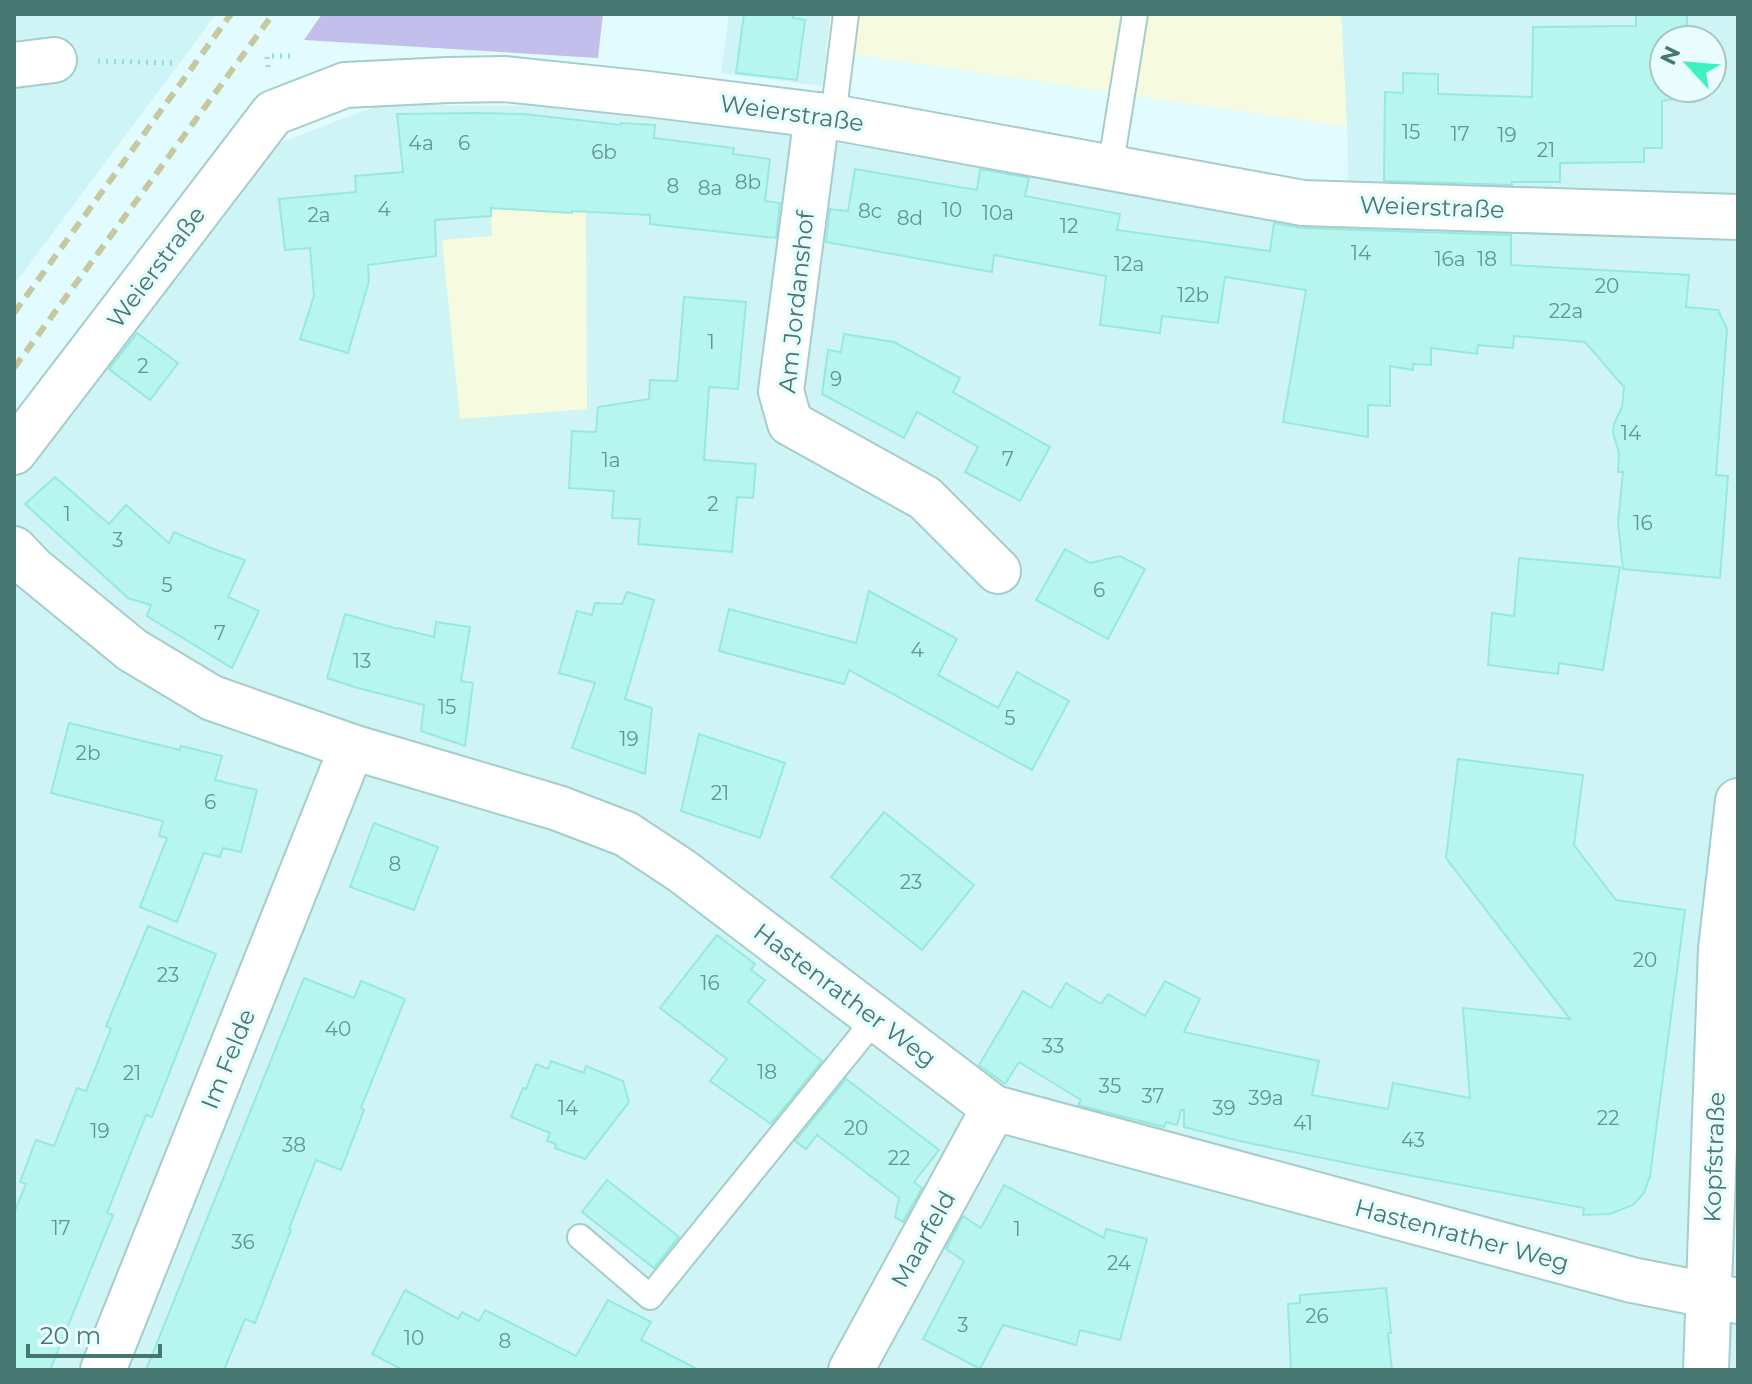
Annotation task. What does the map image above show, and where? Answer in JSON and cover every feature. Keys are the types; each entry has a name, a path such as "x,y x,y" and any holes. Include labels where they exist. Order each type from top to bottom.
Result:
{"street":[{"name":"Weierstraße","path":"14,452 273,113 345,85 505,79 633,92 825,116 1303,203 1738,217"},
{"name":"Am Jordanshof","path":"825,116 781,391 790,423 925,498 998,571"},
{"name":"Hastenrather Weg","path":"20,570 132,650 212,698 352,747 558,808 626,834 682,871 994,1108 1632,1280 1724,1298"},
{"name":"Im Felde","path":"103,1370 352,747"},
{"name":"Kopfstraße","path":"1706,1370 1724,1298 1721,949 1738,801"},
{"name":"Maarfeld","path":"851,1370 994,1108"}],"lane":[{"path":"825,116 846,14"},
{"path":"1110,169 1135,14"},
{"path":"580,1237 650,1297 876,1018"}],"path":[{"path":"34,63 173,63"}],"shaded area":[{"path":"14,14 216,14 14,285"},
{"path":"322,14 603,14 598,58 304,40"},
{"path":"729,14 831,14 822,86 721,73"},
{"path":"831,14 1341,14 1347,127 826,50"},
{"path":"1341,14 1738,14 1738,1370 14,1370 14,480 279,143 379,105 593,106 1349,217"},
{"path":"549,116 591,122 586,212 587,409 460,419 442,240 492,236 488,173"}],"building":[{"path":"744,14 793,14 793,18 805,20 797,80 736,73"},
{"path":"1636,14 1687,14 1687,24 1648,24 1648,104 1662,104 1662,148 1644,148 1644,162 1560,163 1560,182 1512,182 1512,185 1384,181 1385,92 1403,93 1403,73 1438,74 1438,94 1532,97 1533,27 1636,26"},
{"path":"478,113 655,125 654,138 734,148 733,154 770,159 765,201 780,203 776,238 650,224 650,215 491,208 491,216 435,220 436,256 368,265 369,281 348,353 300,339 314,296 310,248 285,250 279,199 356,192 355,176 403,172 397,114"},
{"path":"855,169 977,190 980,169 1029,178 1025,196 1120,214 1117,230 1270,251 1274,223 1302,228 1511,235 1511,265 1689,275 1686,307 1718,310 1727,329 1716,475 1728,476 1720,578 1623,569 1618,523 1623,472 1618,472 1619,453 1613,433 1622,407 1624,387 1585,342 1514,336 1513,348 1478,345 1477,354 1431,348 1431,365 1413,364 1413,370 1390,366 1390,406 1368,405 1368,437 1283,422 1306,290 1225,277 1218,323 1162,316 1160,333 1100,325 1106,276 994,255 992,272 826,242 830,209 848,211"},
{"path":"684,297 746,302 738,389 709,387 704,460 756,464 753,498 737,497 732,552 638,544 640,519 612,518 614,491 569,488 572,431 596,432 598,407 649,399 650,380 677,381"},
{"path":"137,333 178,363 150,400 109,369"},
{"path":"844,334 894,342 960,378 953,392 1050,447 1020,501 965,472 978,447 917,412 904,438 822,394 828,350 841,352"},
{"path":"55,477 109,524 126,505 169,543 174,532 245,560 228,597 259,611 232,668 147,616 151,605 128,598 25,504"},
{"path":"1065,549 1090,563 1120,556 1145,569 1108,639 1036,600"},
{"path":"1519,558 1620,567 1603,670 1559,663 1558,674 1488,665 1492,613 1514,616"},
{"path":"869,591 957,639 938,675 998,708 1017,672 1069,701 1032,770 849,670 844,684 719,651 729,609 856,643"},
{"path":"627,592 654,600 625,699 652,708 645,774 572,748 595,683 559,673 577,611 592,615 595,603 622,604"},
{"path":"345,614 434,637 436,622 470,627 461,681 473,683 465,746 421,731 424,705 327,678"},
{"path":"69,723 180,750 181,746 222,756 215,780 257,790 241,852 223,848 220,857 204,853 177,922 140,907 167,838 159,836 163,821 51,793"},
{"path":"699,734 785,763 760,838 681,811"},
{"path":"1458,759 1583,775 1574,845 1616,900 1685,910 1650,1176 1644,1193 1633,1205 1610,1214 1583,1215 1584,1208 1376,1169 1184,1127 1184,1110 1181,1110 1177,1125 1166,1122 1164,1127 1078,1105 1081,1100 1019,1062 1005,1084 979,1065 1023,991 1051,1008 1066,983 1101,1004 1108,994 1145,1016 1165,981 1200,999 1184,1032 1319,1061 1312,1095 1388,1109 1393,1083 1470,1098 1463,1008 1570,1019 1446,858"},
{"path":"884,812 974,885 922,950 831,877"},
{"path":"374,823 438,847 414,910 350,887"},
{"path":"148,926 216,954 152,1117 146,1115 107,1213 113,1215 50,1370 14,1370 14,1213 26,1184 20,1182 36,1140 54,1146 77,1088 86,1091 111,1029 106,1026"},
{"path":"717,935 755,964 751,970 765,980 748,1002 822,1061 771,1124 710,1081 727,1059 660,1008"},
{"path":"304,978 354,998 361,981 405,999 361,1108 364,1110 341,1170 316,1160 255,1323 245,1319 224,1370 146,1370"},
{"path":"551,1061 584,1073 586,1066 623,1081 629,1102 585,1159 555,1148 556,1144 547,1141 550,1133 511,1117 536,1064 548,1069"},
{"path":"846,1079 939,1150 914,1182 922,1188 903,1222 895,1217 899,1198 817,1135 806,1149 795,1141"},
{"path":"607,1180 679,1237 654,1268 582,1212"},
{"path":"1004,1185 1104,1238 1106,1229 1147,1239 1120,1340 1080,1330 1076,1345 1003,1325 980,1369 923,1339 964,1261 946,1249 963,1216 981,1228"},
{"path":"1386,1288 1392,1370 1291,1370 1288,1304 1300,1303 1300,1295"},
{"path":"405,1290 458,1319 462,1312 479,1321 485,1310 576,1356 608,1300 651,1322 641,1340 699,1370 403,1370 372,1354"}],"railway":[{"path":"14,313 231,14"},
{"path":"14,368 273,14"}]}
